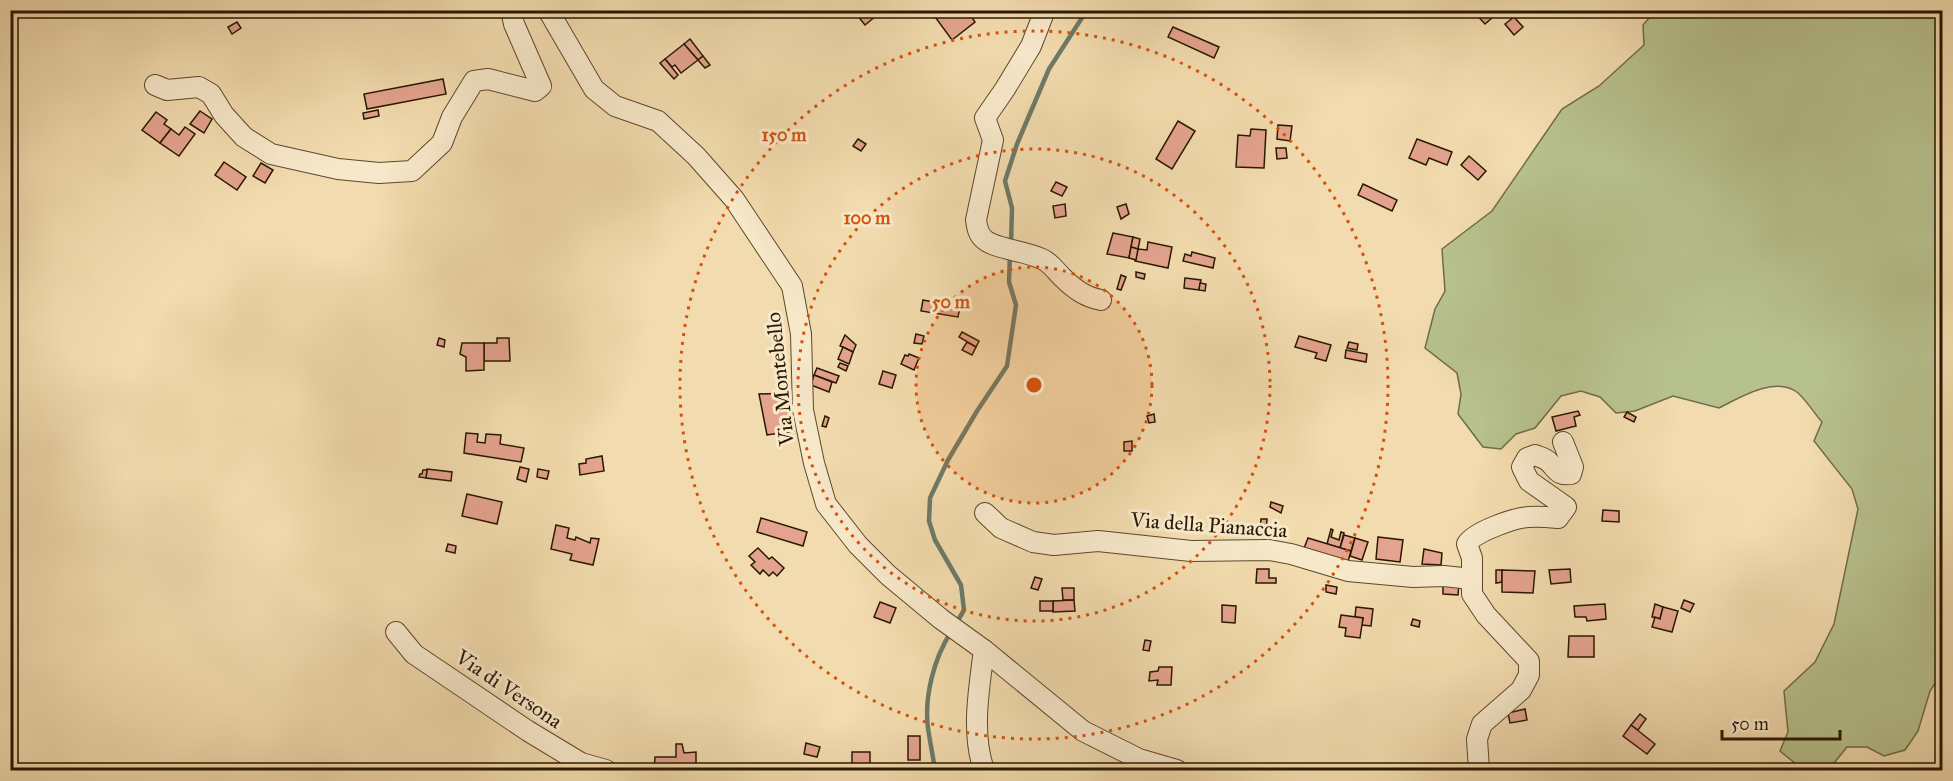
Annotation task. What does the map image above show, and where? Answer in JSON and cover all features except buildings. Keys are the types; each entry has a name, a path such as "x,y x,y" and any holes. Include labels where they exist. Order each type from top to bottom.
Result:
{"street":[{"path":"155,85 167,90 199,87 211,94 224,115 244,137 271,154 338,170 379,173 412,171 442,143 452,117 474,81 488,80 535,91 541,86 514,24 511,10"},
{"name":"Via Montebello","path":"548,10 594,89 615,106 658,121 696,156 734,199 792,286 801,334 803,410 814,463 825,504 858,545 888,575 941,619 984,650 1083,731 1139,759 1177,771"},
{"path":"1045,10 1031,46 985,118 993,140 976,220 978,231 983,240 1051,264 1075,289 1089,297 1101,300"},
{"path":"1479,771 1477,739 1482,724 1521,690 1529,675 1529,661 1486,615 1472,594 1472,558 1467,544 1471,537 1525,517 1558,518 1566,507 1529,481 1522,467 1527,459 1535,455 1548,460 1557,472 1565,475 1571,474 1573,467 1563,442"},
{"name":"Via della Pianaccia","path":"986,513 1001,528 1033,542 1054,545 1098,541 1191,551 1269,550 1348,571 1471,579"},
{"name":"Via di Versona","path":"396,632 414,654 528,731 581,763 606,771"},
{"path":"984,650 976,736 984,771"}],"green space":[{"path":"1655,11 1942,11 1942,673 1930,691 1918,731 1905,750 1884,756 1867,747 1847,747 1834,763 1814,770 1796,764 1780,751 1788,732 1784,691 1815,662 1834,624 1858,509 1852,489 1814,441 1822,422 1798,393 1789,388 1769,387 1747,394 1719,408 1673,396 1635,411 1616,413 1600,397 1581,391 1561,396 1535,428 1516,434 1501,449 1483,447 1458,414 1461,394 1457,373 1425,348 1435,309 1445,291 1442,249 1492,211 1562,109 1599,86 1644,45 1643,25"}],"waterway":[{"path":"1011,245 1012,208 1005,181 1017,144 1049,69 1087,10"},
{"path":"957,622 964,610 961,585 935,540 929,521 930,498 948,460 1007,366 1016,305 1009,282 1010,253"},
{"path":"935,770 927,716 929,691 935,666 951,632"}]}
